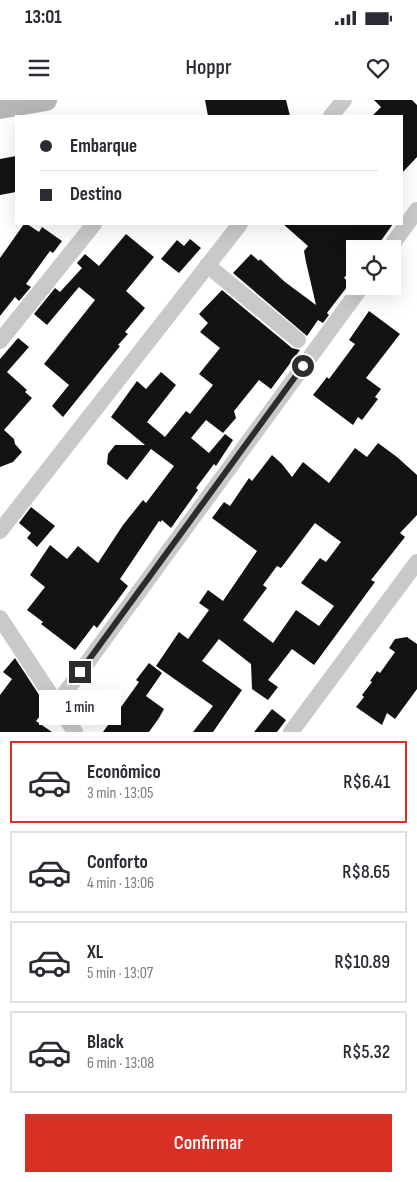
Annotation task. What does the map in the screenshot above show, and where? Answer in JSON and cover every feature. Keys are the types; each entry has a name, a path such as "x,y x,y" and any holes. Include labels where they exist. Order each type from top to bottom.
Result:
{"street":[{"path":"0,108 46,100"},
{"path":"332,115 344,100"},
{"path":"395,240 417,210"},
{"path":"0,341 93,225"},
{"path":"0,531 239,225"},
{"path":"208,266 298,340"},
{"path":"56,704 355,295"},
{"path":"291,732 417,562"},
{"path":"0,618 75,732"}],"building":[{"path":"205,100 286,100 290,115 208,115"},
{"path":"374,100 412,100 417,105 417,157 403,172 403,115 373,115 381,107"},
{"path":"15,156 15,192 0,195 0,159"},
{"path":"23,225 28,225 39,232 42,227 62,241 53,253 50,251 26,284 31,287 19,301 15,297 0,316 0,258"},
{"path":"284,225 392,225 381,240 346,240 346,275 344,278 346,280 346,288 327,313 329,315 323,323 318,320 307,336 233,273 251,254 259,261 260,259 285,282 316,305 304,251 308,246"},
{"path":"126,234 154,257 126,291 145,308 125,332 128,334 118,345 120,346 63,417 52,406 69,385 44,364 95,300 79,287 47,325 34,314 55,288 60,292 82,268 77,263 85,254 99,266"},
{"path":"190,239 201,248 179,273 161,259 177,240 184,246"},
{"path":"222,290 292,348 300,350 271,389 259,380 234,411 236,418 223,433 206,420 191,438 209,453 225,434 233,440 216,466 214,464 196,488 198,490 171,528 162,520 161,522 159,521 120,579 128,586 97,628 94,625 75,650 41,624 43,622 27,610 45,587 30,575 50,545 67,559 78,546 98,563 123,525 143,500 146,503 174,466 151,449 127,480 107,464 108,454 115,445 145,445 111,417 137,381 146,389 161,372 176,385 147,422 165,437 186,411 190,414 213,385 199,374 220,348 200,332 208,323 199,314"},
{"path":"369,311 400,334 366,378 381,389 375,397 378,399 362,420 358,417 353,425 313,395 327,377 329,379 355,344 349,340"},
{"path":"18,338 29,347 7,372 27,390 25,392 32,398 4,430 14,439 15,444 22,452 13,462 0,467 0,359"},
{"path":"378,443 417,475 417,515 400,533 405,537 371,580 375,582 314,665 292,649 268,680 278,687 268,700 252,689 251,664 219,639 202,661 242,690 213,732 193,732 213,706 156,666 179,632 188,639 209,610 199,603 208,590 223,601 257,551 212,518 224,502 230,506 249,478 252,481 272,455 292,477 303,462 329,483 355,448 367,457","holes":["315,523 341,542 326,562 320,558 301,583 334,606 319,626 296,610 273,643 243,620 267,588 263,585 277,566 281,568"]},
{"path":"31,507 55,526 37,547 27,538 31,533 19,523"},
{"path":"407,637 417,644 417,689 395,719 387,713 382,725 356,707 364,697 362,695 372,682 370,681 377,671 380,673 395,652 389,648 395,639"},
{"path":"15,658 47,707 36,721 52,732 0,732 0,695 12,679 3,672"},
{"path":"149,663 162,673 146,696 164,709 159,718 149,732 103,732 139,682 136,680"},
{"path":"272,709 286,720 277,732 254,732"}],"route":[{"path":"80,672 303,366"}]}
